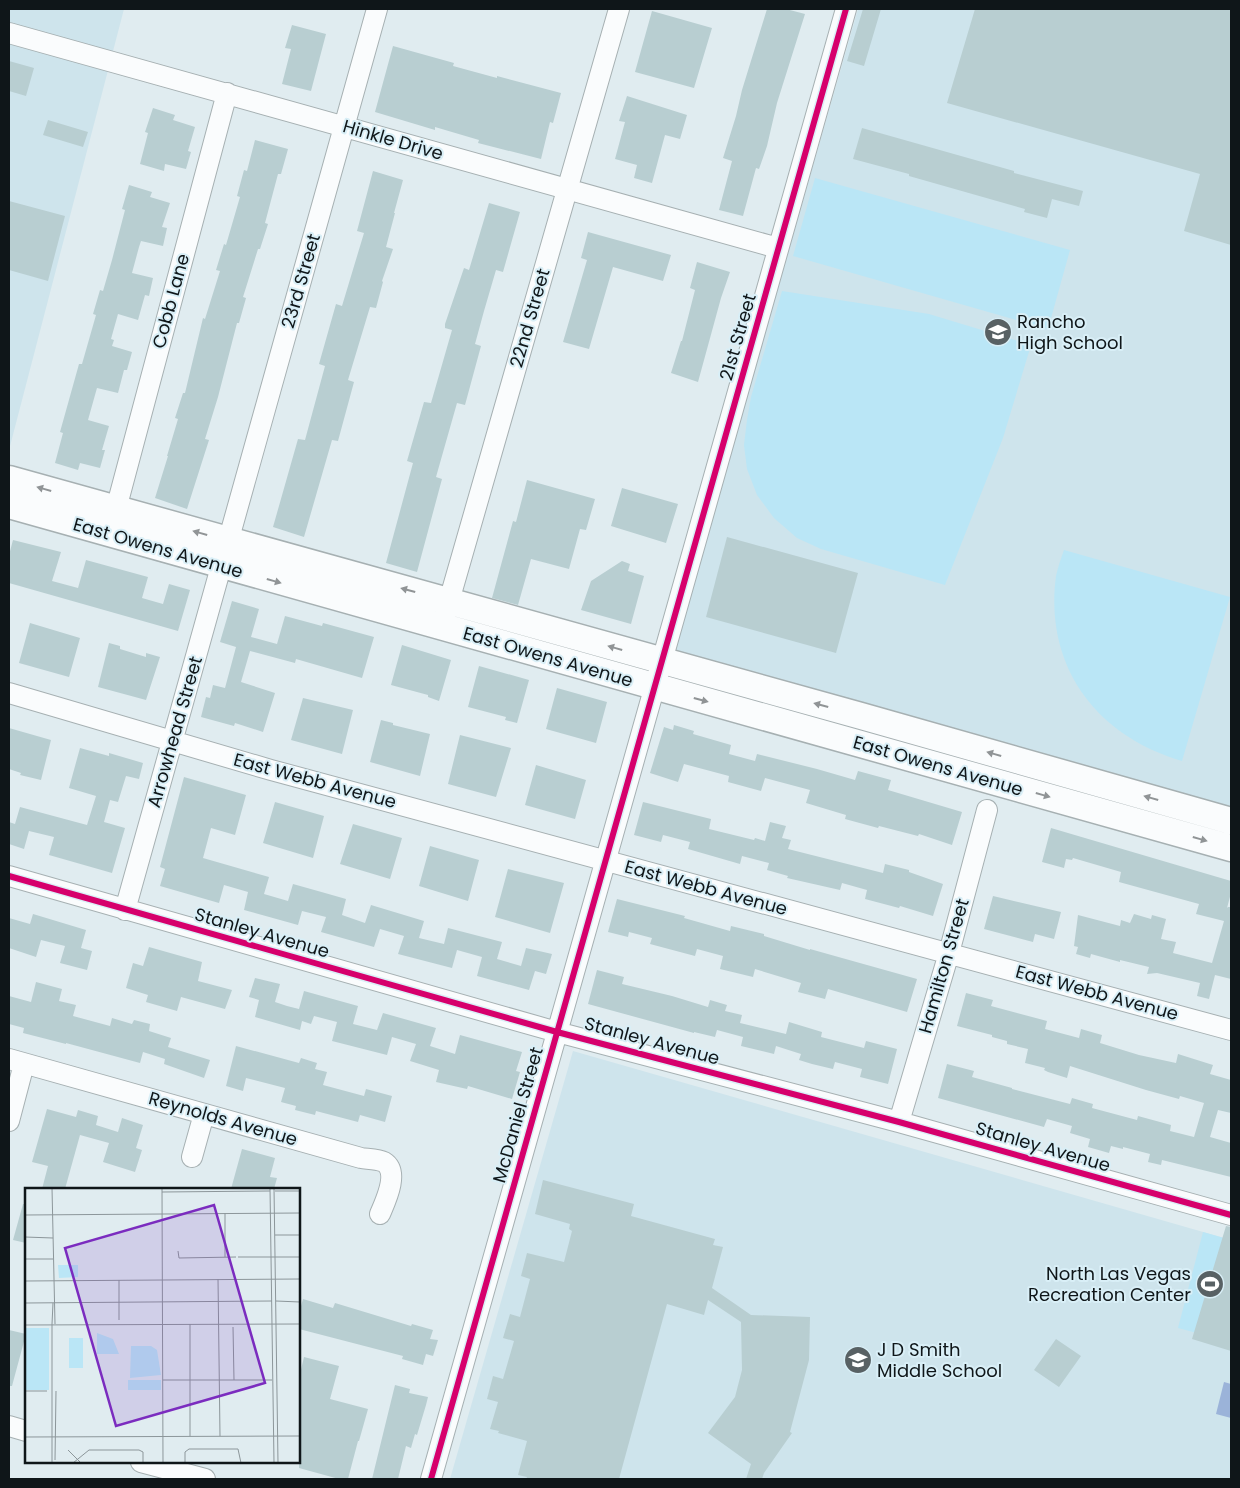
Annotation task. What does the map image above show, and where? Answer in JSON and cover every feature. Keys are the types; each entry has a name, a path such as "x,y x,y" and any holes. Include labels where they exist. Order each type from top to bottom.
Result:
{"main road":[{"name":"East Owens Avenue","path":"9,479 116,509 225,554 442,627 861,716 1231,821"},
{"name":"East Owens Avenue","path":"9,505 449,602 830,735 1231,848"},
{"path":"830,735 861,716"}],"street":[{"name":"23rd Street","path":"225,554 377,9"},
{"name":"22nd Street","path":"442,627 618,9"},
{"name":"21st Street","path":"658,674 846,9"},
{"name":"Hinkle Drive","path":"9,32 778,248"},
{"name":"Cobb Lane","path":"116,509 226,93"},
{"name":"Arrowhead Street","path":"125,910 225,554"},
{"name":"McDaniel Street","path":"431,1479 658,674"},
{"name":"East Webb Avenue","path":"9,693 172,741 605,861 949,952 1231,1030"},
{"name":"Hamilton Street","path":"899,1122 988,810"},
{"name":"Stanley Avenue","path":"9,876 557,1032 899,1122 1231,1215"},
{"name":"Reynolds Avenue","path":"16,1062 361,1158 384,1162 389,1168 391,1176 389,1192 380,1214"},
{"path":"9,1121 16,1062"},
{"path":"192,1157 204,1114"},
{"path":"9,1426 25,1431"},
{"path":"145,1463 206,1479"}],"shaded area":[{"path":"9,9 124,9 9,450"},
{"name":"Rancho High School","path":"858,9 1231,9 1231,816 673,655"},
{"path":"815,178 1070,250 1048,329 793,256"},
{"path":"782,291 929,314 1031,345 1003,438 945,585 821,549 797,538 774,518 757,495 747,469 744,445 747,420 751,397"},
{"path":"1064,550 1230,597 1182,761 1151,750 1124,734 1101,715 1082,693 1068,667 1059,639 1054,609 1056,576"},
{"name":"J D Smith Middle School","path":"573,1051 1231,1240 1231,1479 450,1479"},
{"name":"North Las Vegas Recreation Center","path":"1203,1232 1231,1240 1231,1342 1178,1328"},
{"path":"1224,1382 1231,1384 1231,1418 1216,1414"}],"building":[{"path":"767,9 786,9 805,14 777,103 767,146 759,169 756,168 743,216 719,210 732,161 723,158"},
{"path":"863,9 881,9 864,66 847,61"},
{"path":"975,9 1231,9 1231,245 1184,231 1200,174 947,103"},
{"path":"652,11 712,28 694,88 635,72"},
{"path":"292,25 326,34 311,91 282,84 291,49 285,48"},
{"path":"393,46 454,63 453,66 561,93 553,123 550,122 541,159 478,143 479,140 435,127 435,130 375,112"},
{"path":"9,61 34,68 26,96 9,91"},
{"path":"627,96 687,115 680,139 665,135 652,183 634,178 637,165 615,159 625,122 619,121"},
{"path":"153,108 175,115 173,120 195,127 188,151 191,152 186,169 165,164 164,171 140,164 148,133 145,132"},
{"path":"48,120 88,132 83,147 43,135"},
{"path":"862,128 1014,171 1014,173 1083,191 1079,206 1052,199 1047,218 1024,212 1025,209 853,159"},
{"path":"255,140 288,149 281,174 278,174 265,223 268,224 243,297 246,298 239,323 237,323 205,439 209,440 187,509 155,498 178,419 175,418 183,393 185,393 203,318 205,319 220,271 216,270 224,244 226,245 240,197 237,196 244,170 247,171"},
{"path":"373,171 403,180 386,247 393,249 382,281 376,308 370,307 348,380 354,382 338,441 332,440 304,537 273,527 298,439 305,440 325,366 319,364 336,304 342,306 364,233 357,231"},
{"path":"129,185 152,192 150,197 170,203 162,227 167,228 163,246 141,241 132,273 153,278 149,296 145,295 138,320 118,314 111,339 114,340 112,346 132,352 127,370 124,370 118,393 97,388 88,420 109,426 102,450 105,450 100,468 80,463 78,470 55,463 63,433 60,432 79,364 82,364 96,315 93,314 100,290 103,291 112,260 125,210 122,209"},
{"path":"9,201 65,216 48,281 9,270"},
{"path":"489,203 520,212 503,272 496,270 484,311 475,344 481,346 465,405 457,403 436,477 442,479 417,572 386,563 413,463 407,461 424,402 431,403 452,330 445,328 445,324 464,268 469,270"},
{"path":"588,232 671,255 663,281 613,267 589,349 563,342 587,260 581,258"},
{"path":"697,262 730,272 698,382 671,373 682,341 695,290 690,288"},
{"path":"527,480 595,499 586,530 580,529 569,569 531,559 518,605 492,598 513,521 516,522"},
{"path":"622,488 678,504 666,543 611,526"},
{"path":"727,537 858,573 836,653 706,617"},
{"path":"13,540 61,552 52,581 78,588 86,560 148,577 142,598 163,604 169,584 190,590 178,631 9,583 9,555"},
{"path":"622,561 630,564 628,571 644,576 631,624 581,610 591,581"},
{"path":"232,601 259,609 251,637 277,644 285,616 322,626 323,623 374,637 362,678 296,659 295,663 250,651 241,682 275,693 263,732 235,723 234,726 201,717 206,697 210,698 213,685 225,688 236,647 220,642"},
{"path":"30,623 80,638 69,677 19,663"},
{"path":"109,643 120,646 120,649 146,657 146,653 160,657 146,700 98,687"},
{"path":"402,645 451,660 439,701 428,697 428,695 391,685"},
{"path":"479,666 529,680 517,723 505,720 506,717 468,707"},
{"path":"557,688 607,702 596,743 546,729"},
{"path":"303,698 353,710 342,754 291,740"},
{"path":"381,720 393,723 393,725 430,734 420,776 370,762"},
{"path":"674,725 694,731 693,734 731,745 729,754 755,761 757,754 855,780 858,771 891,780 888,790 962,812 952,845 919,834 918,836 879,826 878,828 845,819 846,815 806,803 810,790 765,778 761,791 728,782 729,776 684,764 678,782 650,773 664,727 673,730"},
{"path":"9,728 51,740 41,780 20,775 21,773 9,769"},
{"path":"460,735 511,748 496,797 448,784"},
{"path":"80,748 109,756 109,753 143,763 139,779 126,776 118,802 110,800 104,822 125,828 112,873 49,855 54,837 29,831 24,849 9,844 9,822 15,824 20,807 87,825 96,796 69,788"},
{"path":"536,765 586,780 575,819 525,805"},
{"path":"184,777 246,795 235,835 211,828 203,858 269,877 264,894 288,901 293,884 346,899 342,915 365,923 371,905 424,921 419,938 444,944 448,928 502,942 497,959 521,966 526,948 552,954 546,974 535,971 529,990 477,976 482,957 457,950 452,968 398,954 404,936 380,929 374,947 321,932 326,917 302,911 298,925 244,910 248,892 224,885 219,903 160,886 165,869 160,867"},
{"path":"275,802 324,816 313,858 263,843"},
{"path":"643,802 711,819 709,829 754,840 755,838 765,841 770,822 786,826 782,838 791,840 788,849 883,873 885,864 909,870 909,872 943,884 933,916 900,906 899,908 865,899 867,890 842,883 840,890 787,878 788,876 767,870 769,863 742,856 740,864 688,849 690,842 663,835 661,842 634,835"},
{"path":"353,824 402,838 390,879 340,864"},
{"path":"1051,828 1231,881 1231,893 1227,908 1231,907 1231,979 1215,975 1209,999 1197,996 1200,983 1157,973 1147,974 1149,967 1120,960 1120,962 1091,954 1090,958 1076,954 1078,947 1074,946 1078,915 1120,926 1121,920 1130,923 1134,914 1151,919 1152,915 1166,919 1161,939 1176,942 1173,953 1212,963 1224,921 1196,914 1199,904 1119,882 1121,872 1073,858 1072,860 1066,859 1064,868 1042,862"},
{"path":"430,846 479,860 468,901 419,886"},
{"path":"508,869 564,883 550,933 495,917"},
{"path":"993,896 1061,912 1054,939 1035,934 1033,942 984,929"},
{"path":"617,899 685,916 684,918 730,931 731,926 764,934 764,936 810,950 917,979 907,1012 828,989 825,999 798,992 801,983 755,969 753,977 720,969 723,956 697,949 695,956 650,944 652,938 629,932 628,937 608,932"},
{"path":"33,914 86,930 81,948 92,951 87,970 60,963 65,946 41,940 36,957 9,948 9,918 30,924"},
{"path":"149,947 202,962 198,981 232,990 225,1009 181,997 177,1011 146,1002 148,995 126,988 133,963 143,966"},
{"path":"597,970 624,977 622,984 708,1007 710,1000 727,1005 725,1011 742,1015 740,1023 786,1034 789,1022 822,1032 821,1037 864,1048 866,1041 897,1049 888,1084 860,1077 862,1069 835,1062 833,1069 799,1060 801,1054 776,1046 774,1054 741,1046 743,1037 717,1030 715,1037 694,1033 588,1004"},
{"path":"255,978 280,984 275,1002 287,1006 299,1009 304,991 358,1006 353,1024 377,1030 383,1013 436,1028 430,1046 455,1054 460,1035 522,1052 516,1071 520,1072 512,1099 468,1086 467,1089 436,1082 439,1070 410,1061 416,1044 392,1037 387,1055 332,1041 337,1022 314,1016 311,1024 302,1021 300,1030 255,1017 259,1000 249,997"},
{"path":"36,982 62,989 59,1001 76,1005 73,1016 110,1026 112,1018 132,1024 134,1020 150,1024 149,1031 171,1038 168,1047 210,1060 204,1078 164,1064 165,1059 143,1052 140,1063 23,1033 24,1028 9,1024 9,996 31,1002"},
{"path":"966,993 993,1000 991,1006 1047,1021 1045,1029 1079,1038 1081,1029 1102,1035 1100,1043 1139,1055 1176,1063 1178,1054 1213,1065 1210,1074 1231,1080 1231,1113 1218,1110 1210,1137 1231,1143 1231,1177 1162,1160 1161,1165 1148,1162 1150,1154 1123,1147 1123,1149 1111,1146 1109,1153 1088,1147 1090,1139 1070,1133 1072,1126 1047,1119 1044,1127 938,1098 947,1064 974,1071 972,1077 1012,1089 1070,1104 1072,1098 1093,1104 1092,1108 1137,1120 1138,1116 1171,1125 1170,1131 1194,1137 1204,1103 1180,1096 1179,1099 1146,1090 1070,1066 1067,1078 1048,1072 1044,1070 1045,1068 1025,1063 1028,1049 1007,1044 1007,1041 992,1037 992,1035 957,1026"},
{"path":"236,1046 299,1063 301,1058 317,1063 315,1069 327,1072 323,1085 364,1096 366,1089 392,1096 385,1122 360,1115 358,1122 316,1111 315,1115 295,1110 296,1106 281,1102 285,1088 246,1078 243,1091 226,1086"},
{"path":"47,1109 76,1117 78,1110 98,1116 96,1125 118,1132 122,1118 143,1125 136,1148 142,1150 135,1172 103,1162 109,1143 80,1135 65,1188 42,1188 48,1166 32,1162"},
{"path":"242,1149 275,1158 270,1177 277,1178 274,1188 231,1188"},
{"path":"543,1180 634,1204 631,1216 715,1239 713,1245 723,1247 712,1288 751,1315 810,1317 809,1360 790,1432 792,1433 764,1473 762,1479 746,1479 751,1464 708,1433 735,1397 742,1370 741,1322 708,1300 704,1315 667,1304 619,1479 526,1479 527,1477 518,1475 527,1441 490,1429 498,1402 487,1399 493,1376 503,1379 514,1341 503,1338 510,1314 520,1317 530,1279 521,1276 527,1253 564,1262 572,1231 569,1229 570,1224 535,1214"},
{"path":"23,1204 25,1204 25,1243 13,1240"},
{"path":"1226,1226 1231,1227 1231,1351 1192,1339"},
{"path":"303,1299 333,1308 335,1303 411,1326 412,1324 433,1330 430,1339 438,1340 433,1356 426,1354 423,1365 402,1359 403,1356 300,1329 300,1310"},
{"path":"9,1330 25,1334 25,1338 12,1386 9,1386"},
{"path":"1056,1339 1081,1356 1059,1387 1034,1370"},
{"path":"304,1357 339,1366 330,1399 368,1409 348,1479 339,1479 299,1468 300,1374"},
{"path":"395,1385 410,1389 409,1393 428,1397 417,1435 415,1434 411,1448 406,1446 398,1479 372,1479"}],"cycle path":[{"path":"431,1479 846,9"},
{"path":"9,876 557,1032 899,1122 1231,1215"}],"place":[{"name":"Rancho High School","path":"998,332"},
{"name":"North Las Vegas Recreation Center","path":"1210,1284"},
{"name":"J D Smith Middle School","path":"858,1360"}]}
